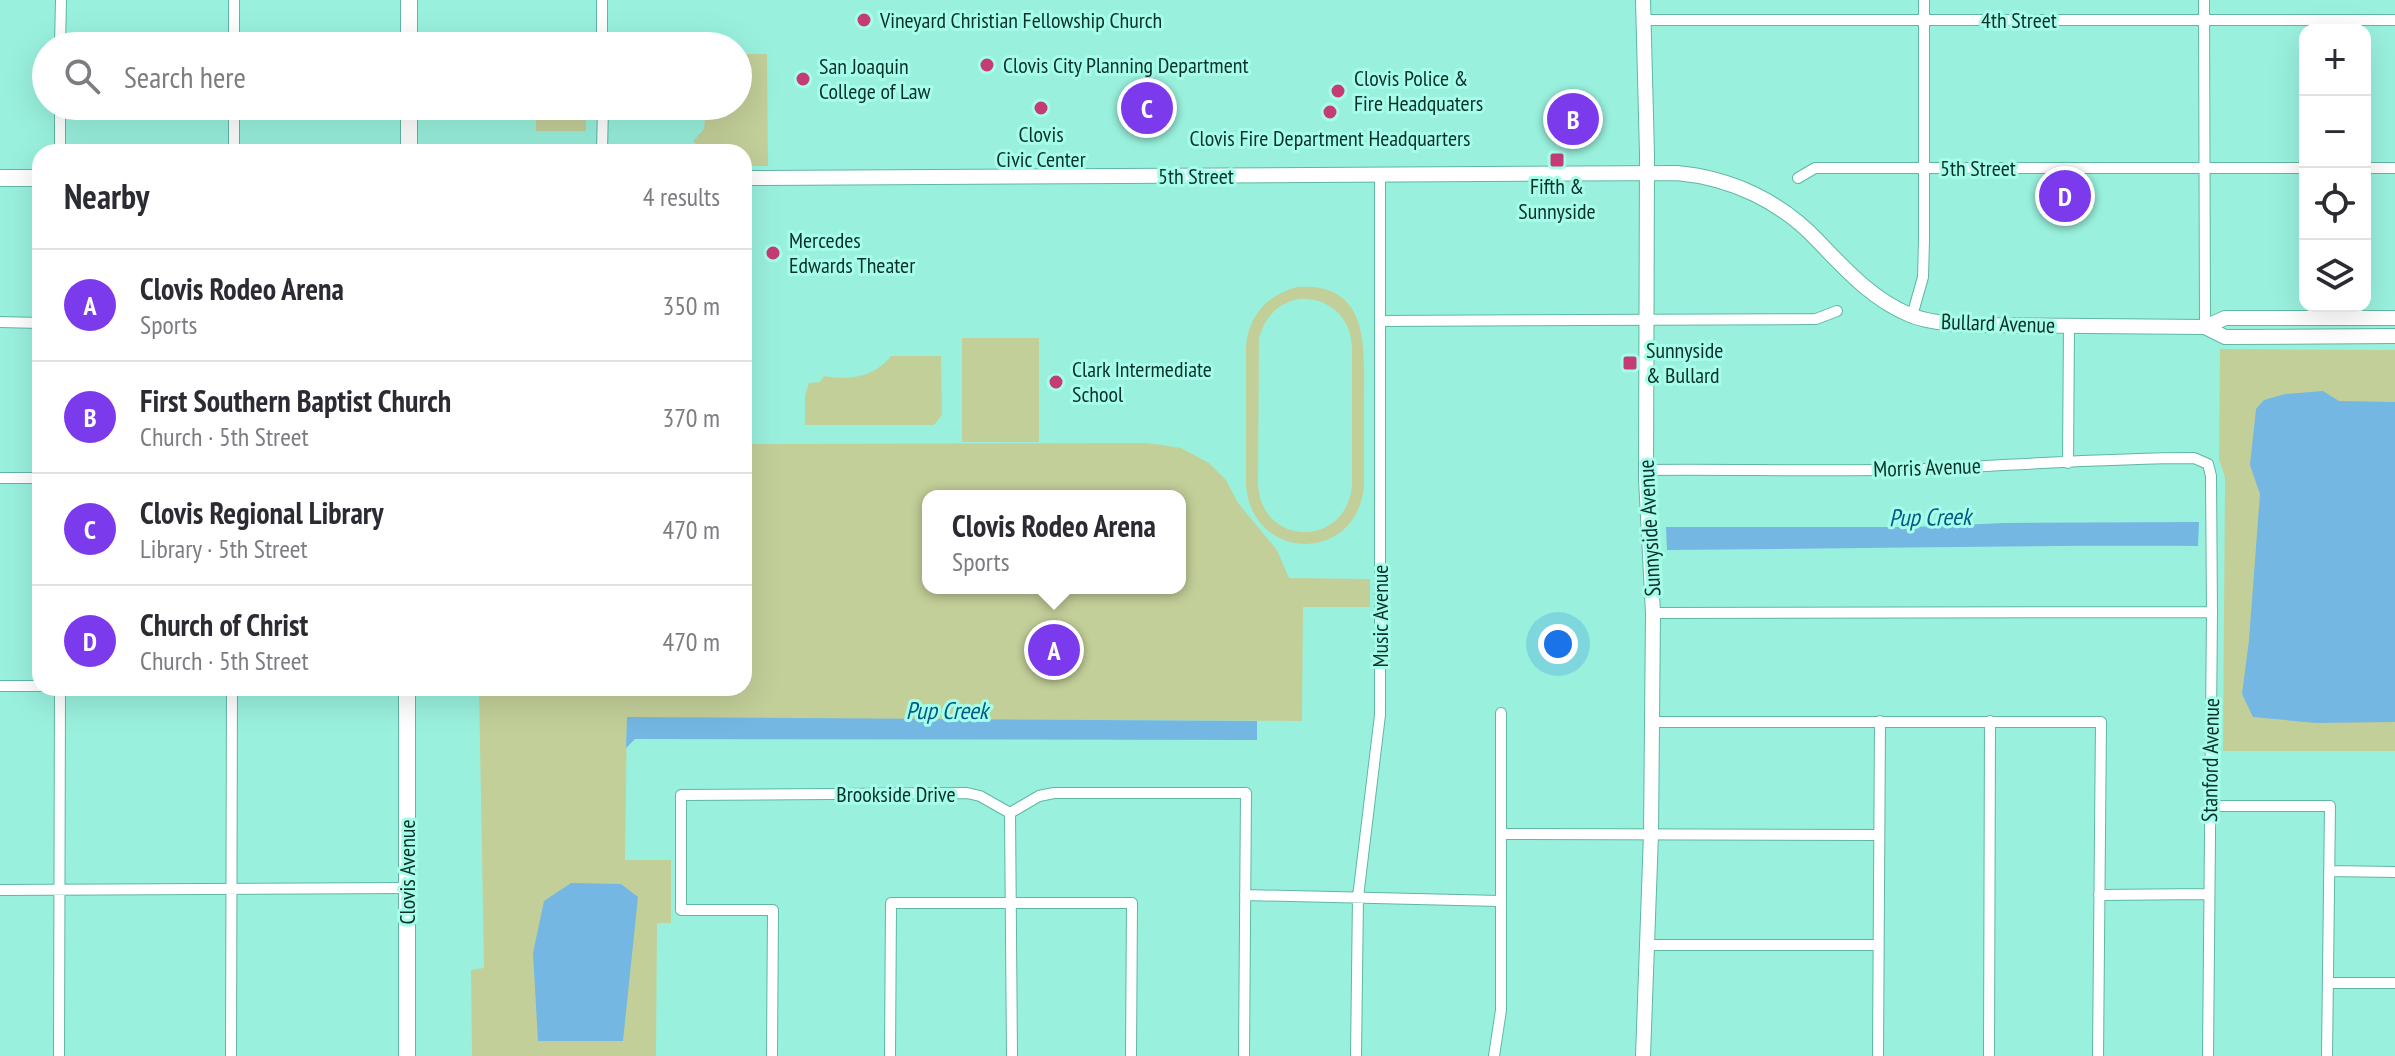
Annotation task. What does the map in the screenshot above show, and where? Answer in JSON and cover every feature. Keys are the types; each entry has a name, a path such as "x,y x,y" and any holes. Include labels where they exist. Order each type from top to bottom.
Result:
{"main road":[{"path":"409,0 409,32"},
{"name":"Sunnyside Avenue","path":"1643,0 1647,172 1646,470 1653,613 1651,834 1643,1056"},
{"path":"409,120 409,144"},
{"name":"5th Street","path":"752,178 1647,172"},
{"name":"Bullard Avenue","path":"1647,172 1700,175 1750,191 1805,229 1866,289 1912,316 1964,325 2205,327 2225,318 2395,318"},
{"path":"0,178 32,178"},
{"name":"Bullard Avenue","path":"2205,327 2225,337 2395,336"},
{"name":"Clovis Avenue","path":"407,696 407,1056"}],"street":[{"path":"60,32 61,0"},
{"path":"234,0 234,32"},
{"path":"602,0 602,32"},
{"path":"1912,316 1923,277 1924,0"},
{"path":"2204,0 2205,327"},
{"name":"4th Street","path":"1643,20 2395,20"},
{"path":"60,120 60,144"},
{"path":"234,120 234,144"},
{"path":"602,144 603,120"},
{"name":"5th Street","path":"1798,178 1815,168 2299,168"},
{"path":"2371,168 2395,168"},
{"name":"Music Avenue","path":"1356,1056 1358,897 1380,715 1380,174"},
{"path":"1380,321 1816,319 1837,311"},
{"path":"0,322 32,323"},
{"path":"2068,463 2069,325"},
{"name":"Morris Avenue","path":"1646,470 1924,469 2068,463 2100,458 2194,458 2208,464"},
{"name":"Stanford Avenue","path":"2208,464 2211,476 2212,612 2208,1056"},
{"path":"0,478 32,478"},
{"path":"1653,613 2212,612"},
{"path":"0,686 32,686"},
{"path":"59,1056 60,696"},
{"path":"231,1056 232,696"},
{"path":"1494,1056 1501,1010 1501,713"},
{"path":"1878,1056 1880,721"},
{"path":"1989,1056 1990,721"},
{"path":"1652,722 2101,722 2098,1056"},
{"name":"Brookside Drive","path":"772,1056 773,910 681,910 681,795 967,793 980,796 1010,813"},
{"path":"1012,1056 1010,813 1039,796 1054,793 1246,793 1244,1056"},
{"path":"2209,806 2330,806 2327,1056"},
{"path":"1501,834 1878,835"},
{"path":"2329,871 2395,872"},
{"path":"0,890 407,888"},
{"path":"2099,895 2208,894"},
{"path":"1245,895 1500,901"},
{"path":"890,1056 891,903 1132,903 1131,1056"},
{"path":"1647,945 1878,945"},
{"path":"2328,983 2395,983"}],"green space":[{"path":"752,54 767,54 768,166 752,166 752,144 696,144 693,141 704,129 705,120 752,120"},
{"path":"536,120 586,120 586,131 536,131"},
{"path":"1297,287 1321,288 1339,295 1351,307 1358,322 1364,359 1364,486 1357,512 1343,530 1325,541 1305,544 1284,540 1266,529 1253,511 1246,485 1248,335 1261,308","holes":["1309,299 1336,310 1350,335 1352,486 1346,506 1335,521 1321,529 1304,532 1288,529 1274,520 1263,505 1258,485 1259,338 1268,318 1278,308 1291,301"]},
{"path":"962,338 1039,338 1039,442 962,442"},
{"path":"2220,349 2395,350 2395,751 2223,751 2225,477 2219,460"},
{"path":"891,356 941,356 942,415 934,425 805,425 805,395 809,383 820,382 824,376 860,376 877,369"},
{"path":"1148,443 1181,448 1209,463 1226,480 1238,503 1277,550 1289,578 1370,579 1370,607 1303,607 1302,721 627,718 625,860 671,860 671,923 657,923 656,1056 472,1056 471,970 484,968 479,696 752,696 752,444"}],"water":[{"path":"2323,391 2339,401 2395,402 2395,722 2316,723 2253,717 2242,694 2260,494 2250,465 2256,409 2264,400 2285,394"},
{"path":"2199,522 2198,546 1667,550 1666,527 1915,527 2004,523"},
{"path":"627,717 1257,721 1257,740 635,739 626,748"},
{"path":"571,883 621,884 638,897 623,1041 538,1041 533,953 544,901"}],"place":[{"name":"Vineyard Christian Fellowship Church","path":"864,20"},
{"name":"Clovis City Planning Department","path":"987,65"},
{"name":"San Joaquin College of Law","path":"803,79"},
{"name":"Clovis Police & Fire Headquaters","path":"1338,91"},
{"name":"Clovis Civic Center","path":"1041,108"},
{"name":"Clovis Regional Library","path":"1147,108"},
{"name":"Clovis Fire Department Headquarters","path":"1330,112"},
{"name":"First Southern Baptist Church","path":"1573,119"},
{"name":"Fifth & Sunnyside","path":"1557,160"},
{"name":"Church of Christ","path":"2065,196"},
{"name":"Mercedes Edwards Theater","path":"773,253"},
{"name":"Sunnyside & Bullard","path":"1630,363"},
{"name":"Clark Intermediate School","path":"1056,382"},
{"name":"Clovis Rodeo Arena","path":"1054,650"}],"water label":[{"name":"Pup Creek","path":"1930,517"},
{"name":"Pup Creek","path":"947,710"}]}
